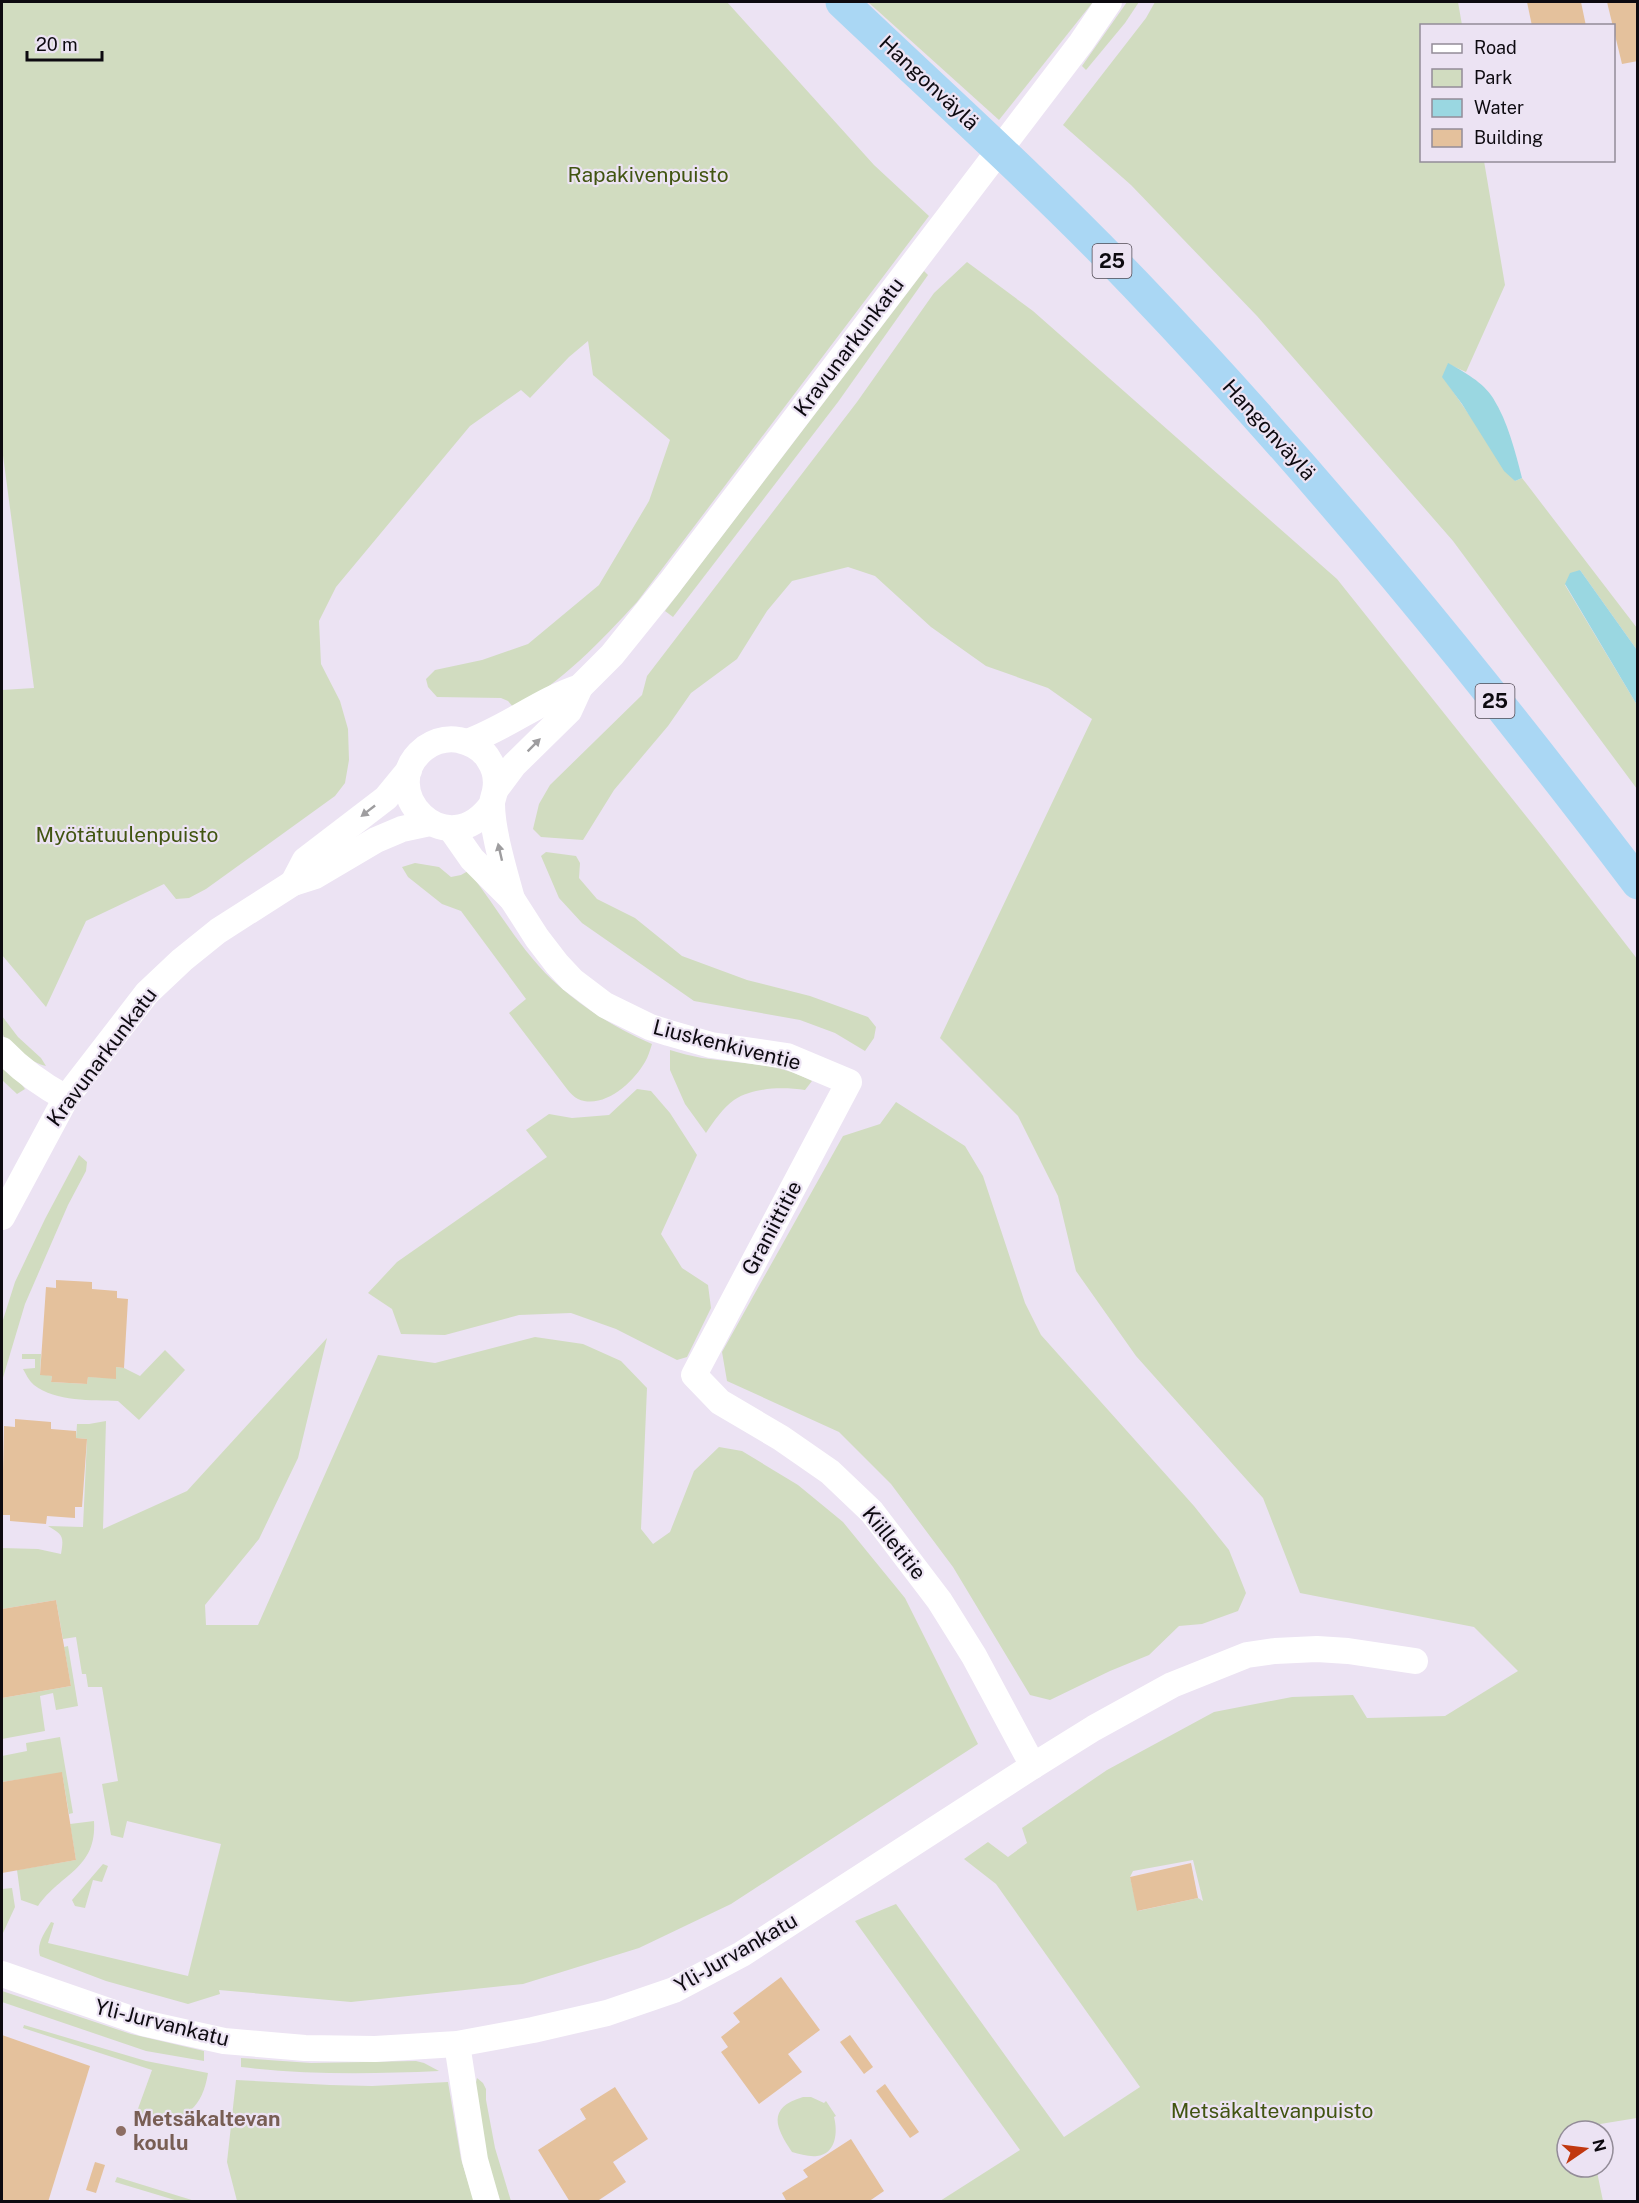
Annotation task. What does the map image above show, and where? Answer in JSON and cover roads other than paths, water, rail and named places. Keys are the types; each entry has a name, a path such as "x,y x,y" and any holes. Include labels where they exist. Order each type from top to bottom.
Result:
{"highway":[{"name":"Hangonväylä","path":"846,7 1080,228 1236,392 1337,507 1445,636 1638,883"}],"street":[{"name":"Kravunarkunkatu","path":"494,797 514,765 569,711 580,687 612,655 670,583 1081,43 1109,2"},
{"name":"Kravunarkunkatu","path":"467,742 514,721 559,694 580,687"},
{"path":"454,739 467,742 480,749 490,761 495,775 494,797 484,814 475,822 463,827 440,826 418,813 410,800 407,785 409,770 420,753 429,745 441,740 454,739"},
{"name":"Kravunarkunkatu","path":"292,883 305,860 386,798 409,770"},
{"name":"Liuskenkiventie","path":"494,797 498,846 512,899"},
{"name":"Kravunarkunkatu","path":"2,1217 66,1098 147,993 182,960 218,932 292,883 315,876 376,840 402,829 440,826"},
{"name":"Liuskenkiventie","path":"440,826 512,899 537,938 565,972 605,1005 669,1034 711,1045 787,1056 849,1082"},
{"path":"2,1050 16,1065 66,1098"},
{"name":"Graniittitie","path":"694,1375 849,1082"},
{"name":"Kiilletitie","path":"694,1375 720,1402 781,1438 830,1472 872,1512 911,1560 939,1600 974,1656 1033,1766"},
{"name":"Yli-Jurvankatu","path":"2,1974 143,2023 224,2042 305,2048 375,2049 457,2044 533,2030 607,2013 674,1990 708,1974 1033,1766 1172,1684 1247,1655 1317,1649 1359,1652 1415,1661"},
{"path":"457,2044 475,2160 487,2202"}],"water":[{"path":"1448,363 1479,382 1493,398 1507,427 1522,478 1515,481 1504,471 1462,404 1442,377"},
{"path":"1580,570 1637,650 1637,705 1565,584 1570,573"}],"place":[{"name":"Metsäkaltevan koulu","path":"121,2131"}],"park label":[{"name":"Rapakivenpuisto","path":"648,175"},
{"name":"Myötätuulenpuisto","path":"127,835"},
{"name":"Metsäkaltevanpuisto","path":"1272,2111"}]}
